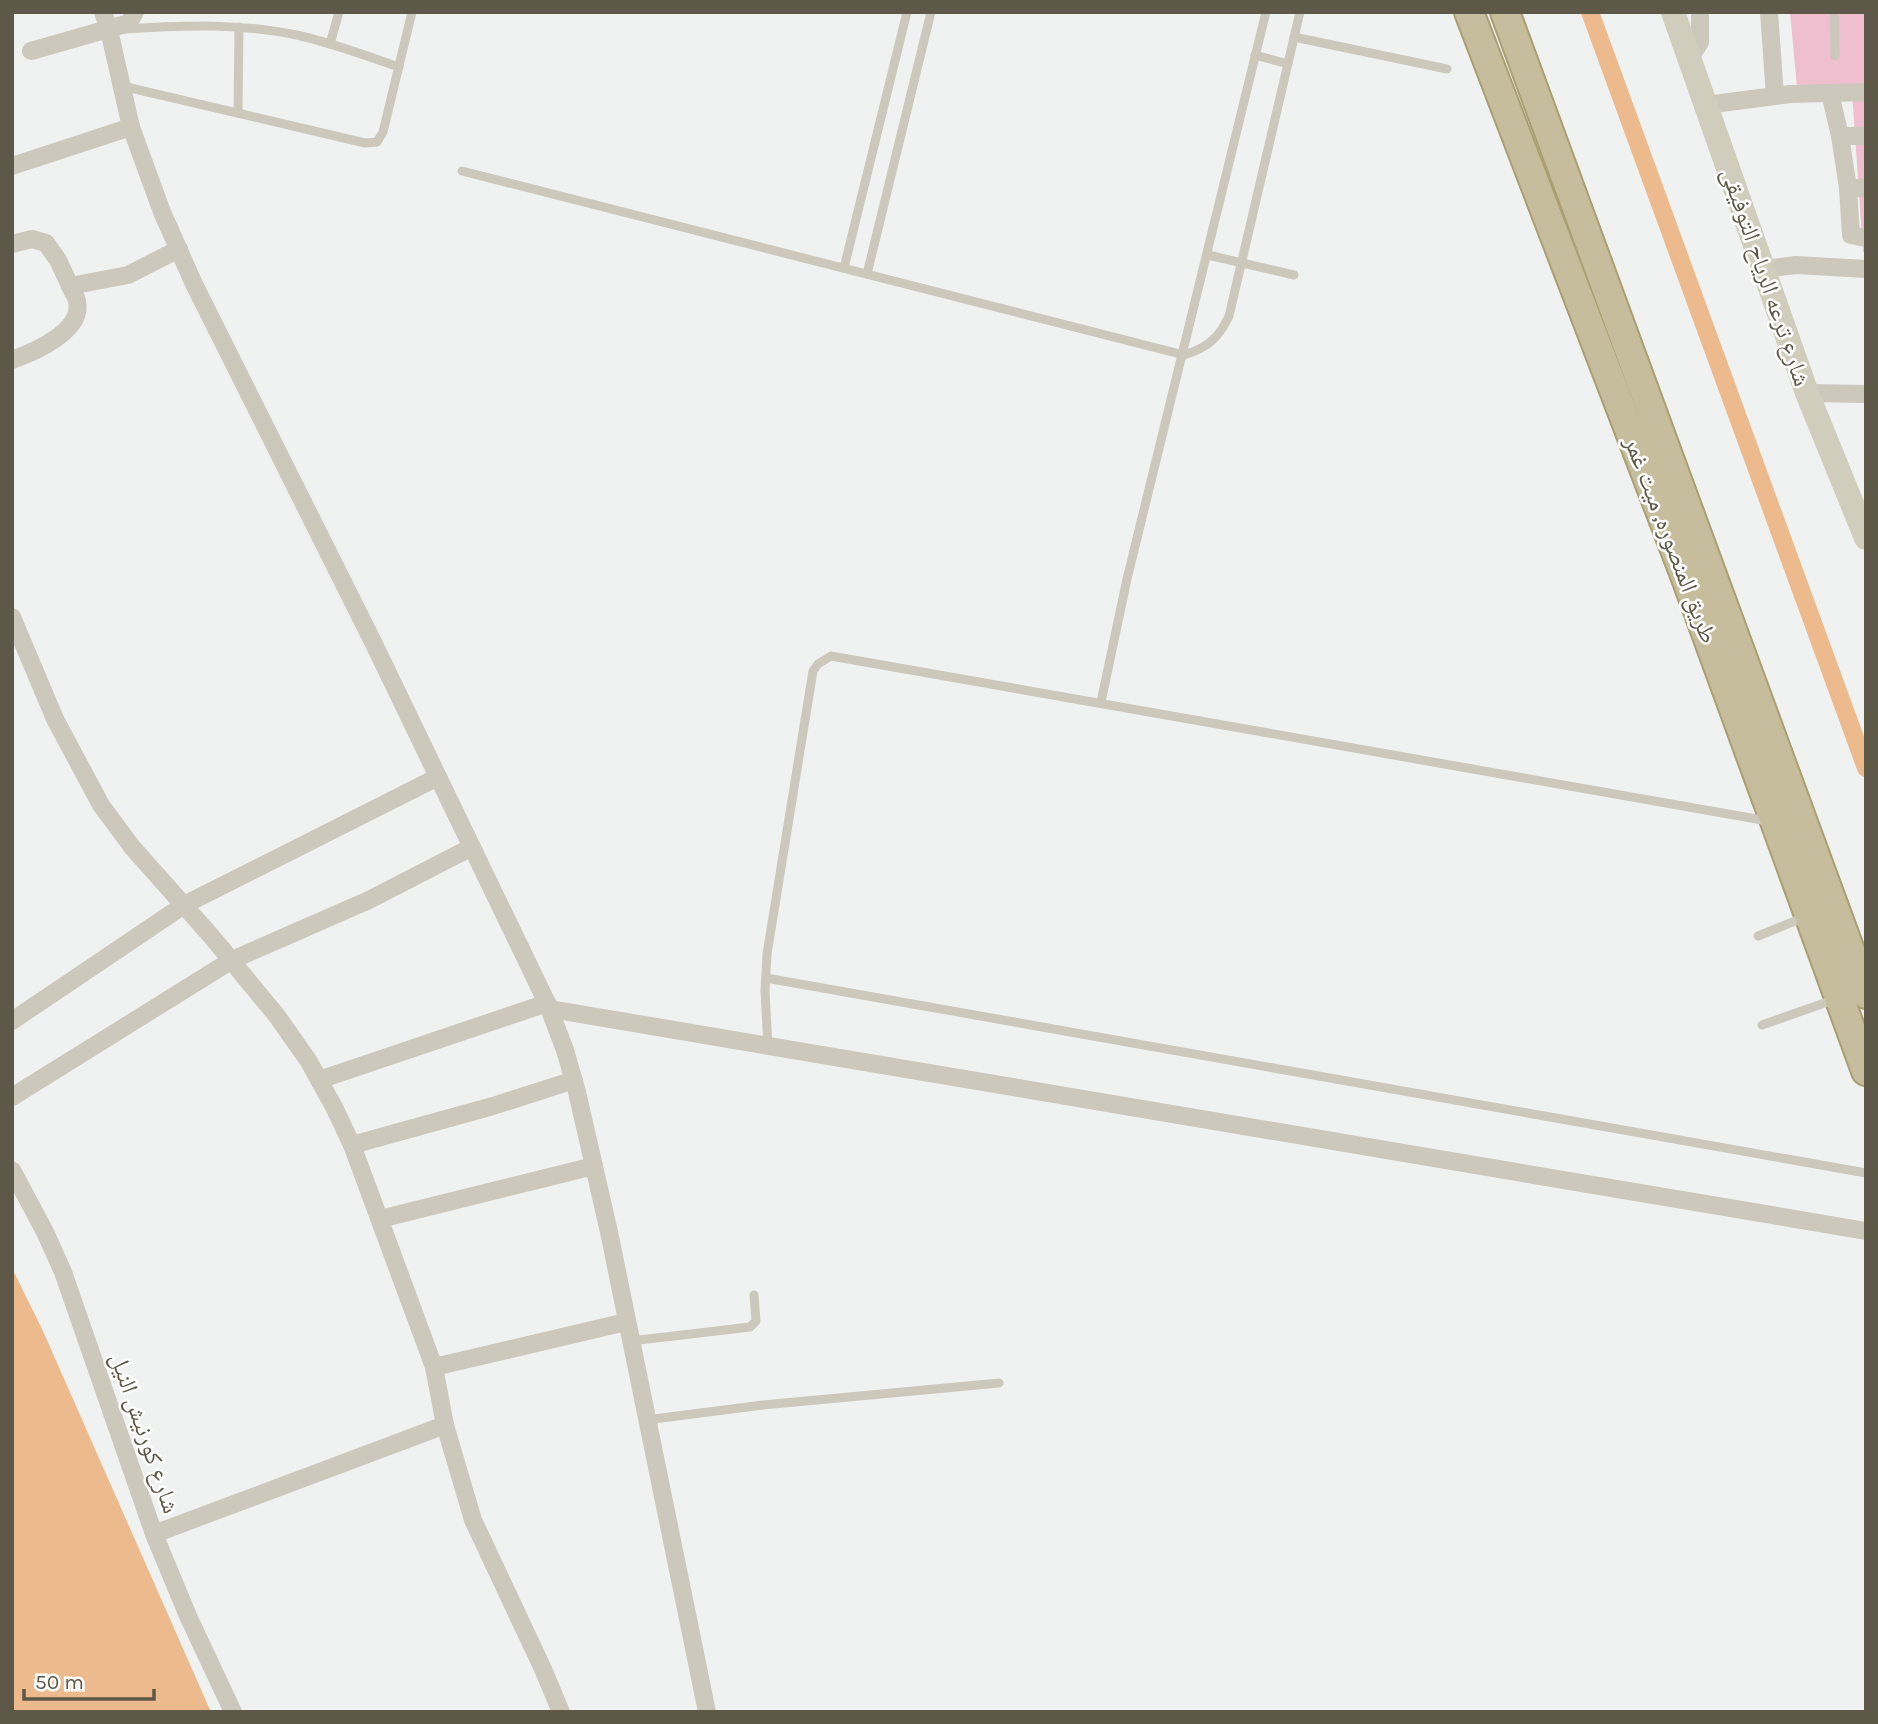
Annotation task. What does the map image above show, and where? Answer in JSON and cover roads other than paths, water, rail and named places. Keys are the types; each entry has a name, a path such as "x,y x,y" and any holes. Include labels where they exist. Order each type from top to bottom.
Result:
{"highway":[{"name":"طريق المنصوره, ميت غمر","path":"1469,12 1671,539 1810,915 1853,996"},
{"name":"طريق المنصوره, ميت غمر","path":"1505,12 1853,996 1866,1071"}],"main road":[{"name":"شارع ترعه الرياح التوفيقى","path":"1673,12 1807,393 1866,538"}],"street":[{"path":"103,12 131,127 162,212 217,330 374,644 549,1006 574,1080 594,1166 707,1712"},
{"path":"32,51 129,23 135,12"},
{"path":"1689,59 1700,43 1700,12"},
{"path":"1769,12 1775,96"},
{"path":"1706,105 1775,96 1866,92"},
{"path":"1830,93 1840,136 1857,188 1851,235 1866,238"},
{"path":"12,166 131,127"},
{"path":"1840,136 1866,136"},
{"path":"12,244 32,239 46,243 58,260 78,303 76,317 69,329 32,352 12,360"},
{"path":"70,286 128,275 179,249"},
{"path":"1764,270 1796,265 1866,269"},
{"path":"1807,393 1866,394"},
{"path":"12,617 55,719 102,805 132,847 232,960 277,1016 319,1080 352,1145 434,1367 445,1425 473,1520 561,1712"},
{"path":"12,1021 184,905 438,777"},
{"path":"12,1097 232,960 369,901 472,847"},
{"path":"319,1080 549,1006 768,1047 1866,1231"},
{"path":"352,1145 458,1117 574,1080"},
{"path":"380,1219 594,1166"},
{"name":"شارع كورنيش النيل","path":"12,1171 63,1272 154,1534 188,1616 233,1712"},
{"path":"434,1367 626,1322"},
{"path":"154,1534 445,1425"}],"lane":[{"path":"330,44 339,12"},
{"path":"122,86 365,144 377,142 383,132 412,12"},
{"path":"844,268 906,12"},
{"path":"867,274 932,12"},
{"path":"1101,702 1127,579 1266,12"},
{"path":"462,171 1184,355 1199,351 1212,342 1222,331 1229,316 1300,12"},
{"path":"1834,12 1835,56"},
{"path":"109,30 187,25 239,27 290,34 399,67"},
{"path":"238,113 239,27"},
{"path":"1294,37 1447,69"},
{"path":"1255,55 1288,64"},
{"path":"1208,255 1294,275"},
{"path":"768,1047 767,954 813,671 824,659 840,655 1776,822"},
{"path":"1758,936 1810,915"},
{"path":"766,978 1866,1173"},
{"path":"1762,1025 1853,996"},
{"path":"631,1341 750,1327 756,1321 754,1295"},
{"path":"646,1420 763,1405 999,1383"}],"waterway":[{"path":"1590,12 1866,768"}]}
